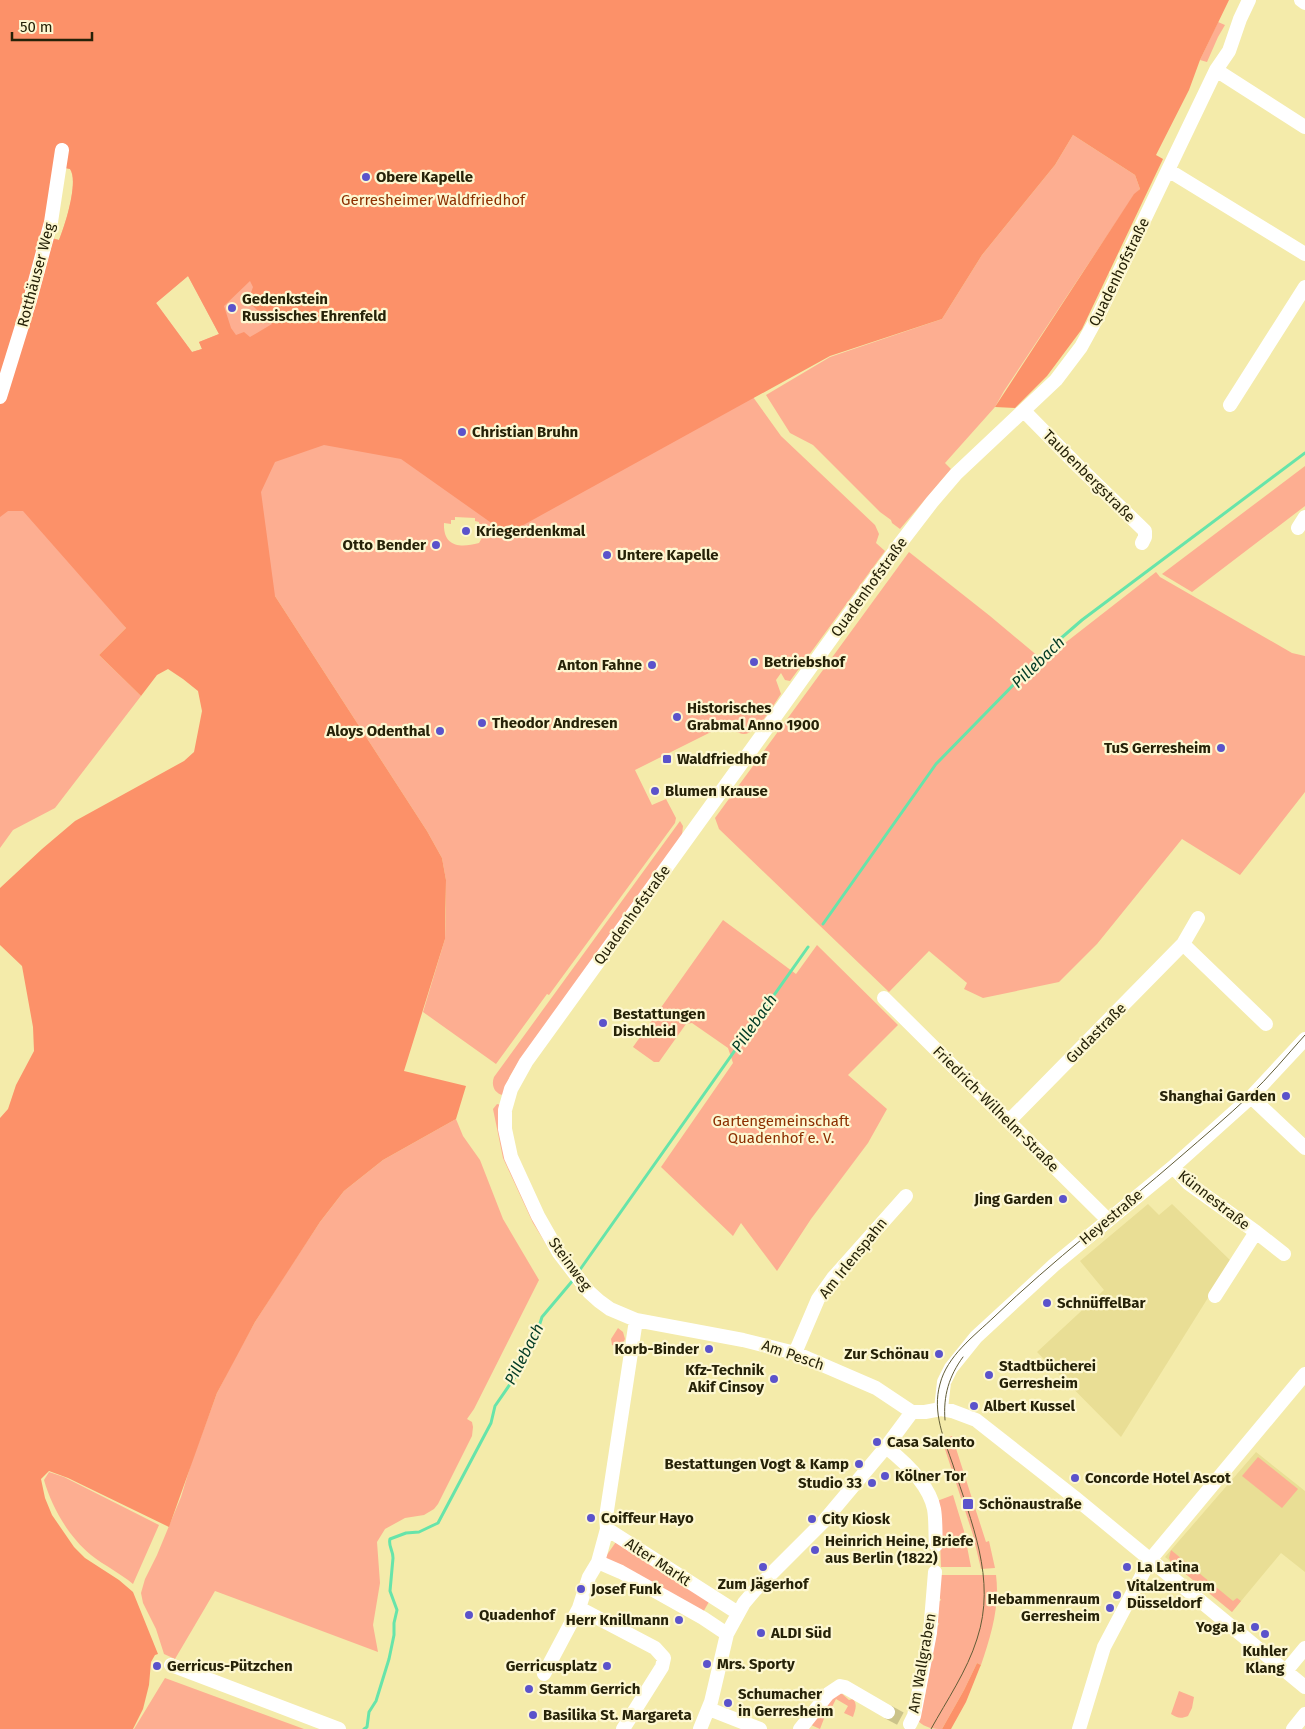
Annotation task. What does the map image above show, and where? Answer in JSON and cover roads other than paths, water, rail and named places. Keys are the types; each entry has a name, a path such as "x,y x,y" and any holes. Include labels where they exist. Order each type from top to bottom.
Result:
{"street":[{"name":"Quadenhofstraße","path":"507,1101 516,1078 541,1041 918,521 956,474 1056,380 1081,347 1091,330 1216,70 1229,51 1249,0"},
{"path":"1300,0 1305,3"},
{"path":"1216,70 1305,127"},
{"name":"Rotthäuser Weg","path":"0,397 30,300 51,222 62,150"},
{"path":"1168,170 1305,254"},
{"path":"1230,405 1305,287"},
{"name":"Taubenbergstraße","path":"1024,411 1145,531 1142,543"},
{"name":"Gudastraße","path":"1009,1121 1183,944 1198,918"},
{"path":"1183,944 1266,1024"},
{"name":"Friedrich-Wilhelm-Straße","path":"884,998 1108,1220"},
{"name":"Heyestraße","path":"941,1409 944,1382 954,1363 966,1348 1047,1271 1173,1167 1251,1097 1305,1039"},
{"path":"1251,1097 1305,1148"},
{"name":"Steinweg","path":"507,1101 505,1129 514,1165 547,1233 559,1253 589,1292 610,1309 636,1320"},
{"name":"Künnestraße","path":"1173,1167 1188,1183 1284,1254"},
{"name":"Am Irlenspahn","path":"795,1352 818,1299 833,1278 906,1196"},
{"name":"Künnestraße","path":"1215,1296 1256,1232"},
{"path":"607,1529 606,1517 636,1320"},
{"name":"Am Pesch","path":"636,1320 743,1340 795,1352 876,1388 912,1412"},
{"path":"1079,1729 1104,1647 1150,1560 1305,1374"},
{"path":"700,1729 708,1708 727,1634 738,1613 754,1590 822,1522 886,1447 912,1412 941,1409 961,1413 981,1424 1305,1687"},
{"path":"886,1447 922,1482 934,1508 936,1545"},
{"name":"Alter Markt","path":"579,1608 589,1577 598,1562 607,1529 738,1613"},
{"name":"Alter Markt","path":"598,1562 621,1572 703,1618 727,1634"},
{"name":"Am Wallgraben","path":"911,1725 930,1632 935,1572"},
{"path":"544,1674 579,1608 655,1648 664,1658 662,1667 623,1729"},
{"path":"1286,1671 1305,1648"},
{"path":"171,1665 339,1729"},
{"name":"Am Wallgraben","path":"800,1729 828,1694 840,1686 845,1687 888,1712"},
{"path":"708,1708 760,1729"},
{"path":"1293,1729 1305,1714"}],"waterway":[{"name":"Pillebach","path":"823,924 936,764 1052,646 1082,620 1305,453"},
{"name":"Pillebach","path":"579,1271 808,947"},
{"name":"Pillebach","path":"364,1729 367,1727 369,1712 376,1701 394,1635 397,1610 390,1591 393,1558 390,1539 406,1533 419,1532 438,1523 491,1423 495,1406 515,1377 516,1363 519,1357 534,1342 542,1317 574,1279"}],"tunnel":[{"path":"888,1712 903,1720"}],"tram line":[{"path":"931,1729 973,1651 982,1617 984,1595 983,1573 974,1529 938,1415 937,1405 940,1384 949,1364 970,1339 1016,1296 1241,1104 1305,1035"},
{"path":"945,1420 945,1403 948,1387 954,1371 963,1357"}],"place":[{"name":"Obere Kapelle","path":"366,177"},
{"name":"Gedenkstein Russisches Ehrenfeld","path":"232,308"},
{"name":"Christian Bruhn","path":"462,432"},
{"name":"Kriegerdenkmal","path":"466,531"},
{"name":"Otto Bender","path":"436,545"},
{"name":"Untere Kapelle","path":"607,555"},
{"name":"Betriebshof","path":"754,662"},
{"name":"Anton Fahne","path":"652,665"},
{"name":"Historisches Grabmal Anno 1900","path":"677,717"},
{"name":"Theodor Andresen","path":"482,723"},
{"name":"Aloys Odenthal","path":"440,731"},
{"name":"TuS Gerresheim","path":"1221,748"},
{"name":"Waldfriedhof","path":"667,759"},
{"name":"Blumen Krause","path":"655,791"},
{"name":"Bestattungen Dischleid","path":"603,1023"},
{"name":"Shanghai Garden","path":"1286,1096"},
{"name":"Jing Garden","path":"1063,1199"},
{"name":"SchnüffelBar","path":"1047,1303"},
{"name":"Korb-Binder","path":"709,1349"},
{"name":"Zur Schönau","path":"939,1354"},
{"name":"Stadtbücherei Gerresheim","path":"989,1375"},
{"name":"Kfz-Technik Akif Cinsoy","path":"774,1379"},
{"name":"Albert Kussel","path":"974,1406"},
{"name":"Casa Salento","path":"877,1442"},
{"name":"Bestattungen Vogt & Kamp","path":"859,1464"},
{"name":"Kölner Tor","path":"885,1476"},
{"name":"Concorde Hotel Ascot","path":"1075,1478"},
{"name":"Studio 33","path":"872,1483"},
{"name":"Schönaustraße","path":"968,1504"},
{"name":"Coiffeur Hayo","path":"591,1518"},
{"name":"City Kiosk","path":"812,1519"},
{"name":"Heinrich Heine, Briefe aus Berlin (1822)","path":"815,1550"},
{"name":"Zum Jägerhof","path":"763,1567"},
{"name":"La Latina","path":"1127,1567"},
{"name":"Josef Funk","path":"581,1589"},
{"name":"Vitalzentrum Düsseldorf","path":"1117,1595"},
{"name":"Hebammenraum Gerresheim","path":"1110,1608"},
{"name":"Quadenhof","path":"469,1615"},
{"name":"Herr Knillmann","path":"679,1620"},
{"name":"Yoga Ja","path":"1255,1627"},
{"name":"ALDI Süd","path":"761,1633"},
{"name":"Kuhler Klang","path":"1265,1634"},
{"name":"Mrs. Sporty","path":"707,1664"},
{"name":"Gerricus-Pützchen","path":"157,1666"},
{"name":"Gerricusplatz","path":"607,1666"},
{"name":"Stamm Gerrich","path":"529,1689"},
{"name":"Schumacher in Gerresheim","path":"728,1703"},
{"name":"Basilika St. Margareta","path":"533,1715"}],"park label":[{"name":"Gerresheimer Waldfriedhof","path":"433,200"},
{"name":"Gartengemeinschaft Quadenhof e. V.","path":"781,1130"}]}
